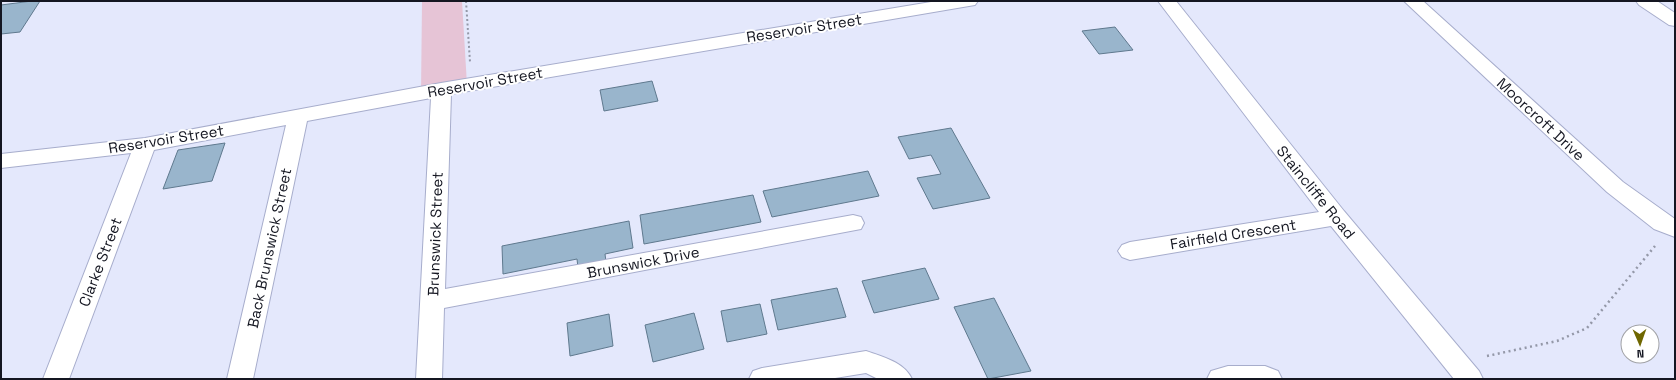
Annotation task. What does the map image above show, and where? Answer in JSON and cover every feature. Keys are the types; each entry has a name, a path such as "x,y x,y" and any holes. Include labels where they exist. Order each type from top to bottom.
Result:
{"street":[{"name":"Reservoir Street","path":"1,161 145,145 441,89 969,1"},
{"name":"Staincliffe Road","path":"1167,1 1336,217 1470,379"},
{"name":"Moorcroft Drive","path":"1414,1 1615,187 1662,222 1675,229"},
{"path":"1645,1 1675,21"},
{"name":"Brunswick Street","path":"429,379 441,89"},
{"name":"Back Brunswick Street","path":"240,379 298,117"},
{"name":"Clarke Street","path":"56,379 145,145"},
{"name":"Fairfield Crescent","path":"1130,251 1336,217"},
{"name":"Brunswick Drive","path":"432,301 853,223"},
{"path":"762,379 866,362 883,368 899,379"},
{"path":"1220,379 1228,377 1265,376 1269,379"}],"path":[{"path":"466,1 472,84"},
{"path":"1506,353 1557,342 1587,328 1655,247"}],"shaded area":[{"path":"422,1 462,1 467,85 421,93"}],"building":[{"path":"40,1 20,32 1,34 1,5"},
{"path":"1115,27 1133,50 1099,54 1082,31"},
{"path":"652,81 658,101 604,111 600,90"},
{"path":"951,128 990,198 933,209 917,178 941,174 931,155 909,159 898,137"},
{"path":"225,143 212,181 163,189 178,150"},
{"path":"868,171 879,196 772,217 763,191"},
{"path":"753,195 761,222 644,244 640,215"},
{"path":"629,221 633,248 605,254 606,262 578,268 577,259 503,274 502,246"},
{"path":"925,268 939,299 874,313 862,281"},
{"path":"837,288 846,317 778,330 771,300"},
{"path":"994,298 1031,371 988,379 954,307"},
{"path":"760,304 767,334 727,342 721,311"},
{"path":"694,313 704,349 653,362 645,325"},
{"path":"609,314 613,346 570,356 567,323"}]}
